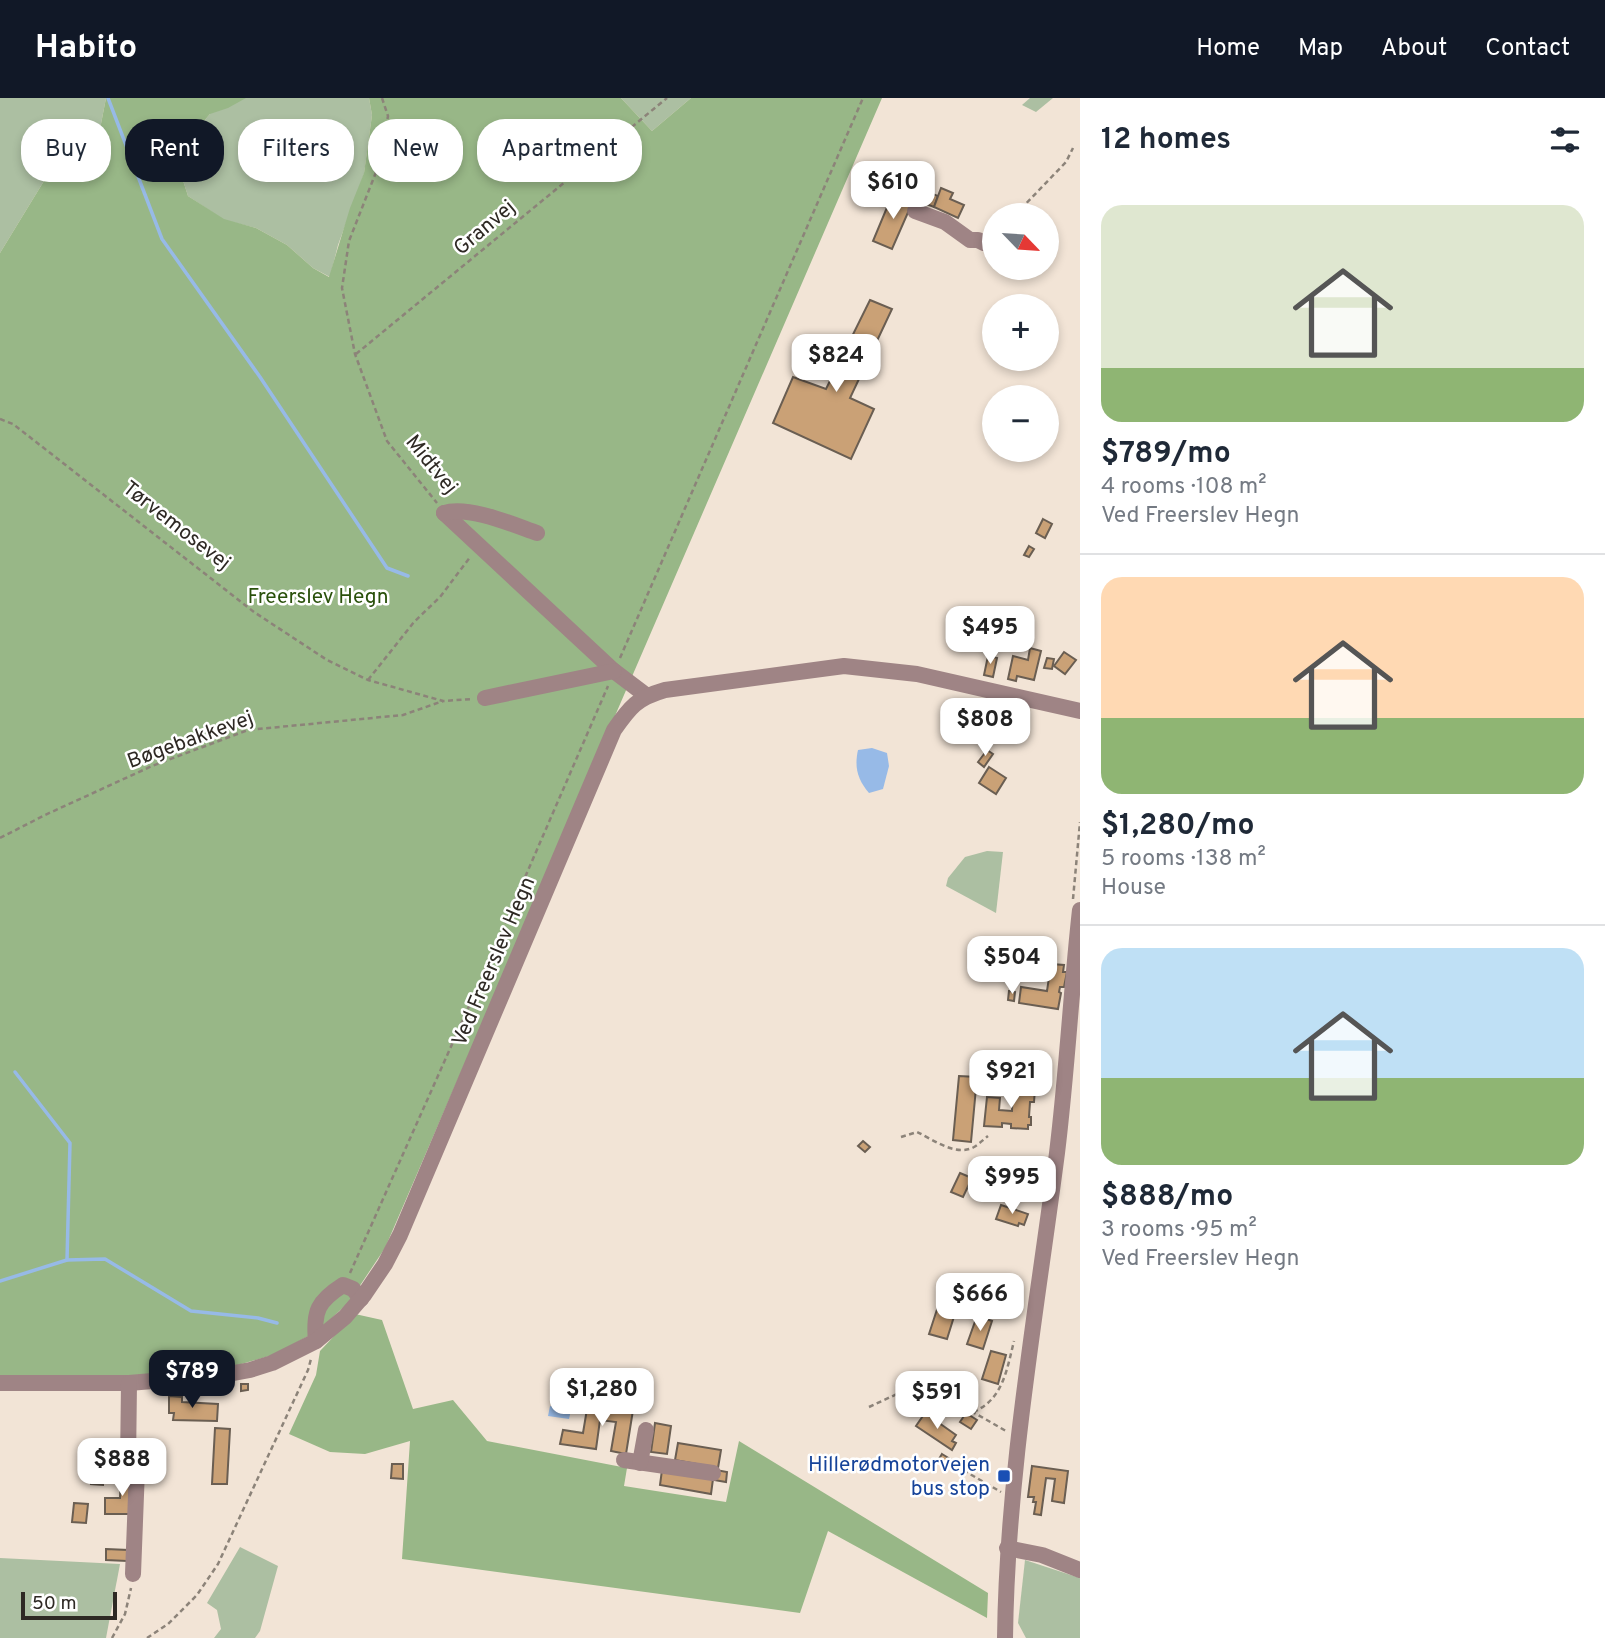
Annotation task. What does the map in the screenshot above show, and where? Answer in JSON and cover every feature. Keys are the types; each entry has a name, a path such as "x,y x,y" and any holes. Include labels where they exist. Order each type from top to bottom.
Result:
{"street":[{"path":"915,211 945,222 970,240 982,242"},
{"path":"444,513 453,510 484,515 537,533"},
{"name":"Midtvej","path":"444,513 614,671 647,696"},
{"name":"Ved Freerslev Hegn","path":"0,1383 129,1383 250,1370 272,1363 316,1341 345,1317 385,1264 400,1235 614,730 624,715 647,696 665,690 844,666 917,674 1080,711"},
{"path":"485,698 614,671"},
{"path":"1004,1638 1007,1548 1057,1153 1080,910"},
{"path":"316,1341 315,1315 326,1296 343,1285 353,1289 361,1299"},
{"path":"129,1383 128,1464 137,1468 132,1574"},
{"path":"646,1430 632,1461 713,1474"},
{"path":"1007,1548 1042,1555 1080,1570"}],"path":[{"name":"Midtvej","path":"382,98 388,116 380,162 349,241 342,288 355,355 387,442 444,513"},
{"name":"Granvej","path":"355,355 667,98"},
{"path":"343,1285 448,1054 863,98"},
{"path":"1027,203 1066,162 1073,148"},
{"name":"Tørvemosevej","path":"0,419 13,424 254,612 327,660 368,680 443,701 485,698"},
{"path":"368,680 414,622 440,597 481,547"},
{"name":"Bøgebakkevej","path":"0,838 152,766 248,730 403,715 443,701"},
{"path":"901,1137 917,1132 961,1151 974,1147 988,1136"},
{"path":"146,1638 168,1623 197,1595 218,1564 308,1370 316,1341"},
{"path":"973,1412 984,1408 1002,1385 1014,1341"},
{"path":"869,1407 897,1394 920,1389 952,1400 1019,1437"},
{"path":"956,1466 1013,1498"},
{"path":"112,1638 125,1615 132,1574"}],"green space":[{"path":"0,98 106,98 102,119 21,119 21,182 43,182 0,253"},
{"name":"Freerslev Hegn","path":"106,98 246,98 210,114 206,119 125,119 125,182 184,182 188,196 224,219 256,228 287,245 313,268 329,277 350,208 364,173 368,144 368,182 463,182 463,119 371,119 369,98 621,98 641,119 477,119 477,182 642,182 642,120 652,131 691,98 882,98 385,1248 349,1302 319,1330 276,1354 221,1370 130,1377 0,1378 0,253 43,182 111,182 111,119 102,119"},
{"path":"200,98 369,98 372,115 371,119 368,119 364,174 338,245 330,277 313,268 287,245 256,228 224,220 188,196 184,182 224,182 224,119 206,119 210,114"},
{"path":"621,98 691,98 652,131"},
{"path":"1030,98 1053,98 1036,112 1022,105"},
{"path":"987,851 1003,852 996,913 946,886 948,878 965,857"},
{"path":"355,1314 382,1320 413,1409 453,1400 487,1441 627,1468 624,1486 726,1502 739,1441 988,1593 987,1618 828,1531 800,1613 402,1559 410,1441 365,1454 330,1452 289,1434 316,1375 320,1351"},
{"path":"240,1547 278,1566 260,1631 255,1638 214,1638 221,1629 217,1610 207,1603"},
{"path":"0,1558 120,1564 106,1638 0,1638"},
{"path":"1025,1560 1080,1578 1080,1638 1026,1638 1018,1623"}],"water":[{"path":"872,748 887,753 889,766 883,789 869,793 862,783 856,762 858,750"},
{"path":"550,1406 571,1410 569,1419 548,1416"}],"building":[{"path":"915,187 938,196 934,207 910,198"},
{"path":"941,188 953,193 950,199 964,205 958,218 934,207"},
{"path":"893,193 913,201 892,249 873,241"},
{"path":"870,300 892,309 850,398 874,409 851,459 773,423 793,377 826,389"},
{"path":"1043,519 1052,524 1045,538 1036,533"},
{"path":"1029,546 1034,549 1029,557 1024,555"},
{"path":"1030,648 1041,651 1034,680 1017,676 1016,681 1008,679 1013,656 1028,660"},
{"path":"1064,652 1076,660 1065,674 1054,666"},
{"path":"988,656 997,658 993,677 984,675"},
{"path":"1047,658 1054,659 1052,669 1044,668"},
{"path":"1005,707 1017,710 1014,719 1003,716"},
{"path":"987,750 993,754 984,767 978,762"},
{"path":"989,767 1006,778 996,794 979,783"},
{"path":"1051,964 1064,965 1063,972 1067,972 1064,987 1060,987 1058,1009 1019,1003 1021,987 1047,991"},
{"path":"1009,991 1015,992 1014,1001 1008,1000"},
{"path":"959,1076 977,1077 971,1142 953,1140"},
{"path":"1013,1088 1035,1089 1034,1102 1030,1102 1031,1125 1028,1125 1028,1129 1011,1128 1011,1124 1002,1123 1002,1127 984,1126 987,1097 1000,1098 999,1110 1012,1111"},
{"path":"863,1141 870,1147 865,1152 858,1146"},
{"path":"960,1173 972,1178 963,1197 951,1192"},
{"path":"1001,1205 1028,1214 1024,1225 1019,1223 1018,1226 996,1219"},
{"path":"944,1288 961,1294 947,1339 929,1334"},
{"path":"977,1316 992,1321 983,1349 967,1344"},
{"path":"991,1351 1006,1355 998,1384 982,1379"},
{"path":"241,1384 248,1384 248,1390 241,1391"},
{"path":"169,1396 182,1397 182,1402 218,1404 217,1421 173,1420 174,1413 169,1413"},
{"path":"588,1403 633,1410 626,1454 611,1451 616,1422 600,1420 596,1449 560,1444 563,1430 583,1433"},
{"path":"925,1413 956,1435 952,1441 956,1443 952,1450 916,1426"},
{"path":"966,1413 977,1420 971,1429 960,1422"},
{"path":"655,1423 671,1426 667,1454 651,1452"},
{"path":"215,1428 230,1429 227,1484 212,1484"},
{"path":"678,1443 721,1450 718,1468 675,1460"},
{"path":"942,1454 955,1462 951,1468 939,1459"},
{"path":"92,1459 115,1460 115,1477 103,1476 103,1485 91,1484"},
{"path":"392,1464 403,1464 403,1479 391,1478"},
{"path":"1032,1466 1068,1471 1064,1503 1052,1501 1055,1479 1046,1478 1041,1515 1034,1514 1036,1502 1033,1502 1034,1497 1028,1497"},
{"path":"662,1470 713,1479 711,1494 660,1485"},
{"path":"716,1470 727,1472 726,1482 714,1480"},
{"path":"121,1473 132,1473 132,1514 105,1514 105,1498 120,1498"},
{"path":"74,1503 88,1504 86,1523 72,1522"},
{"path":"106,1549 128,1550 127,1561 106,1560"}],"waterway":[{"path":"108,98 162,239 260,377 387,568 408,576"},
{"path":"15,1072 70,1143 67,1260"},
{"path":"0,1281 67,1260 105,1259 191,1311 258,1318 277,1323"}],"place":[{"name":"Hillerødmotorvejen bus stop","path":"1004,1476"}]}
